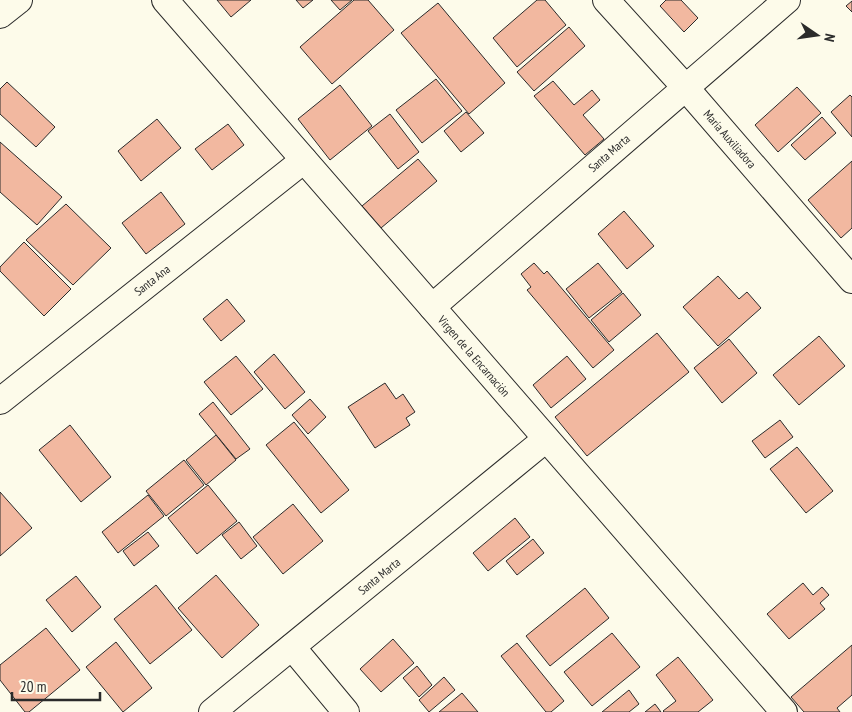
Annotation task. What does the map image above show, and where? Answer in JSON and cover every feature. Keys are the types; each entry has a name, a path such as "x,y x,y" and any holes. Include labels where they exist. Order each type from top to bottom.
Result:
{"street":[{"path":"0,15 19,0"},
{"name":"Virgen de la Encarnación","path":"165,0 784,712"},
{"name":"Maria Auxiliadora","path":"606,0 685,87 852,280"},
{"name":"Santa Marta","path":"432,307 787,0"},
{"name":"Santa Ana","path":"0,401 304,160"},
{"name":"Santa Marta","path":"212,712 546,439"},
{"path":"292,647 346,712"}],"building":[{"path":"217,0 251,0 231,17"},
{"path":"296,0 313,0 303,8"},
{"path":"331,0 352,0 340,10"},
{"path":"354,0 368,0 394,30 332,84 300,47"},
{"path":"537,0 545,0 566,25 517,67 493,38"},
{"path":"666,0 681,0 698,18 684,32 660,6"},
{"path":"852,1 852,12 846,6"},
{"path":"438,3 505,83 469,114 401,33"},
{"path":"569,27 585,46 534,91 517,72"},
{"path":"436,79 462,111 422,143 396,110"},
{"path":"553,81 574,105 592,90 600,100 583,115 604,139 585,155 534,96"},
{"path":"7,82 55,127 36,147 0,114 0,89"},
{"path":"340,85 372,126 330,160 298,119"},
{"path":"797,87 821,113 778,152 755,125"},
{"path":"850,95 852,97 852,137 831,112"},
{"path":"466,112 484,133 461,152 444,131"},
{"path":"390,114 419,152 398,169 368,131"},
{"path":"822,117 836,133 805,160 791,145"},
{"path":"157,119 181,148 141,181 118,151"},
{"path":"228,124 244,145 212,170 195,149"},
{"path":"0,142 62,197 37,225 0,192"},
{"path":"418,159 437,181 381,228 362,206"},
{"path":"852,161 852,228 841,238 808,200"},
{"path":"161,192 185,224 146,254 122,223"},
{"path":"66,204 111,248 73,285 26,240"},
{"path":"624,211 654,246 627,269 598,234"},
{"path":"24,242 71,289 44,316 0,271 0,267"},
{"path":"534,263 544,274 547,271 614,350 593,368 527,290 531,287 521,274"},
{"path":"598,263 622,292 589,318 566,289"},
{"path":"718,276 739,299 747,292 761,308 718,346 683,307"},
{"path":"623,293 641,315 609,342 591,320"},
{"path":"227,299 245,321 221,341 203,319"},
{"path":"657,333 689,372 587,456 555,417"},
{"path":"819,336 845,366 799,405 773,375"},
{"path":"729,339 757,373 722,403 694,368"},
{"path":"274,354 305,392 285,409 254,372"},
{"path":"236,356 263,389 231,415 204,382"},
{"path":"567,356 586,379 551,408 533,385"},
{"path":"385,383 396,399 403,394 415,412 406,418 410,425 375,448 348,407"},
{"path":"310,399 326,417 308,434 292,415"},
{"path":"213,402 250,449 236,459 199,414"},
{"path":"780,420 793,437 765,458 752,441"},
{"path":"294,422 349,490 321,513 266,445"},
{"path":"70,425 111,477 81,502 39,450"},
{"path":"216,435 236,460 206,485 186,460"},
{"path":"797,447 833,491 806,513 770,469"},
{"path":"184,460 204,485 166,516 146,491"},
{"path":"208,485 237,521 197,554 168,518"},
{"path":"0,492 32,528 0,556"},
{"path":"148,495 164,516 118,553 102,532"},
{"path":"293,504 323,541 283,574 253,537"},
{"path":"515,518 530,537 488,571 473,553"},
{"path":"239,522 257,546 241,559 222,535"},
{"path":"148,532 159,546 134,566 123,551"},
{"path":"533,539 544,553 517,575 506,561"},
{"path":"216,575 259,625 222,658 178,608"},
{"path":"76,576 101,607 72,632 46,600"},
{"path":"803,583 813,595 822,587 829,595 820,603 825,609 789,639 767,614"},
{"path":"156,585 192,630 150,664 114,619"},
{"path":"585,588 609,618 550,666 526,636"},
{"path":"46,628 80,670 29,712 25,712 0,680 0,665"},
{"path":"612,633 640,667 592,706 564,672"},
{"path":"393,639 414,663 381,692 360,669"},
{"path":"116,642 152,688 123,712 86,667"},
{"path":"517,643 564,701 551,712 546,712 501,656"},
{"path":"852,645 852,695 837,708 840,712 804,712 791,697"},
{"path":"678,657 713,700 698,712 663,711 676,701 656,675"},
{"path":"417,666 432,685 419,697 403,678"},
{"path":"444,677 455,690 429,712 419,700"},
{"path":"629,690 639,704 629,712 602,712"},
{"path":"462,693 478,712 439,712"},
{"path":"655,704 661,712 645,712"}]}
